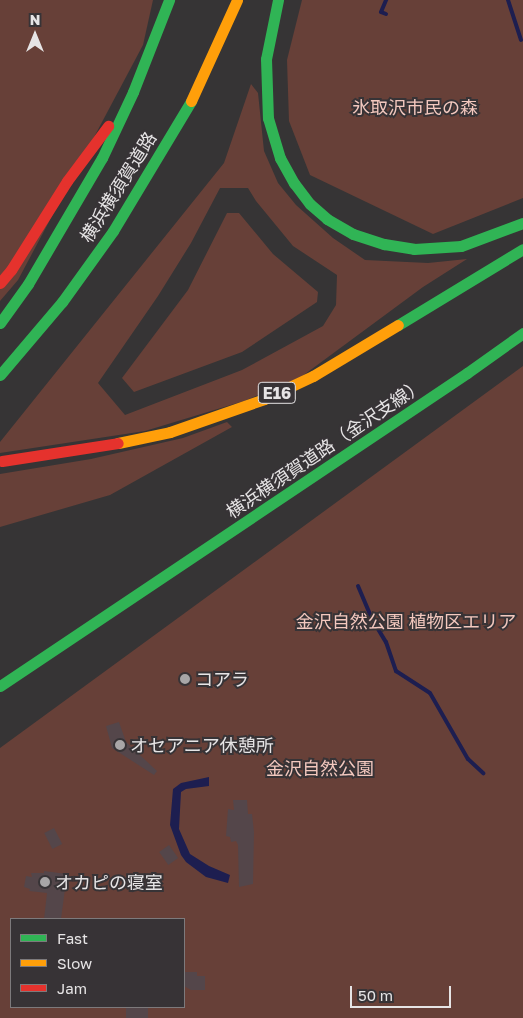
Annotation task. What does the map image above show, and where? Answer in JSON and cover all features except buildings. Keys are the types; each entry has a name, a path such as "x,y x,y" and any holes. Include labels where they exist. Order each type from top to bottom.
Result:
{"highway":[{"name":"横浜横須賀道路","path":"0,323 28,284 67,221 102,158 133,92 169,0"},
{"name":"横浜横須賀道路","path":"0,374 62,302 113,231 149,174 190,102 237,0"},
{"path":"278,0 266,59 268,118 280,158 294,183 310,204 327,218 353,234 384,244 414,249 461,246 523,223"},
{"path":"0,283 11,270 67,181 133,92"},
{"name":"E16","path":"2,461 119,444 170,432 215,418 264,399 313,376 523,249"},
{"name":"横浜横須賀道路（金沢支線）","path":"146,590 523,333"},
{"path":"0,686 146,590"},
{"path":"0,699 146,590"}],"green space":[{"path":"0,0 153,0 143,45 18,280 0,301"},
{"name":"氷取沢市民の森","path":"302,0 523,0 523,198 433,234 310,175 289,121 287,60"},
{"path":"251,84 258,93 264,151 278,183 296,205 333,238 365,260 428,263 467,259 423,287 301,377 244,401 145,431 0,453 0,442 224,163","holes":["220,188 248,188 256,201 293,246 337,275 336,305 323,326 242,370 125,415 98,383 158,296 191,243"]},
{"path":"227,213 239,213 273,254 318,292 317,302 242,352 134,392 122,378 188,290"},
{"name":"金沢自然公園","path":"523,366 523,1018 0,1018 0,748"},
{"path":"227,422 232,427 110,495 0,527 0,474 91,459 183,438"}],"shaded area":[{"path":"209,777 209,786 186,789 181,792 179,829 190,854 209,866 230,875 228,883 206,877 186,862 181,855 170,825 173,789 181,783"}],"waterway":[{"path":"386,0 381,12 386,14"},
{"path":"508,0 521,40"},
{"path":"358,586 372,619 386,642 396,671 430,693 468,759 483,773"}],"traffic: fast":[{"path":"0,323 28,284 102,158 133,92 169,0"},
{"path":"278,0 266,59 268,118 280,158 294,183 310,204 327,219 353,234 384,244 414,249 461,246 523,223"},
{"path":"0,375 62,302 113,231 191,101"},
{"path":"398,325 523,249"},
{"path":"0,686 467,373 523,333"}],"traffic: slow":[{"path":"191,101 237,0"},
{"path":"118,443 170,432 264,399 313,376 398,325"}],"traffic: jam":[{"path":"0,283 11,270 67,181 108,126"},
{"path":"2,461 118,443"}],"place":[{"name":"コアラ","path":"185,679"},
{"name":"オセアニア休憩所","path":"120,745"},
{"name":"オカピの寝室","path":"45,882"}],"park label":[{"name":"金沢自然公園 植物区エリア","path":"406,621"}]}
